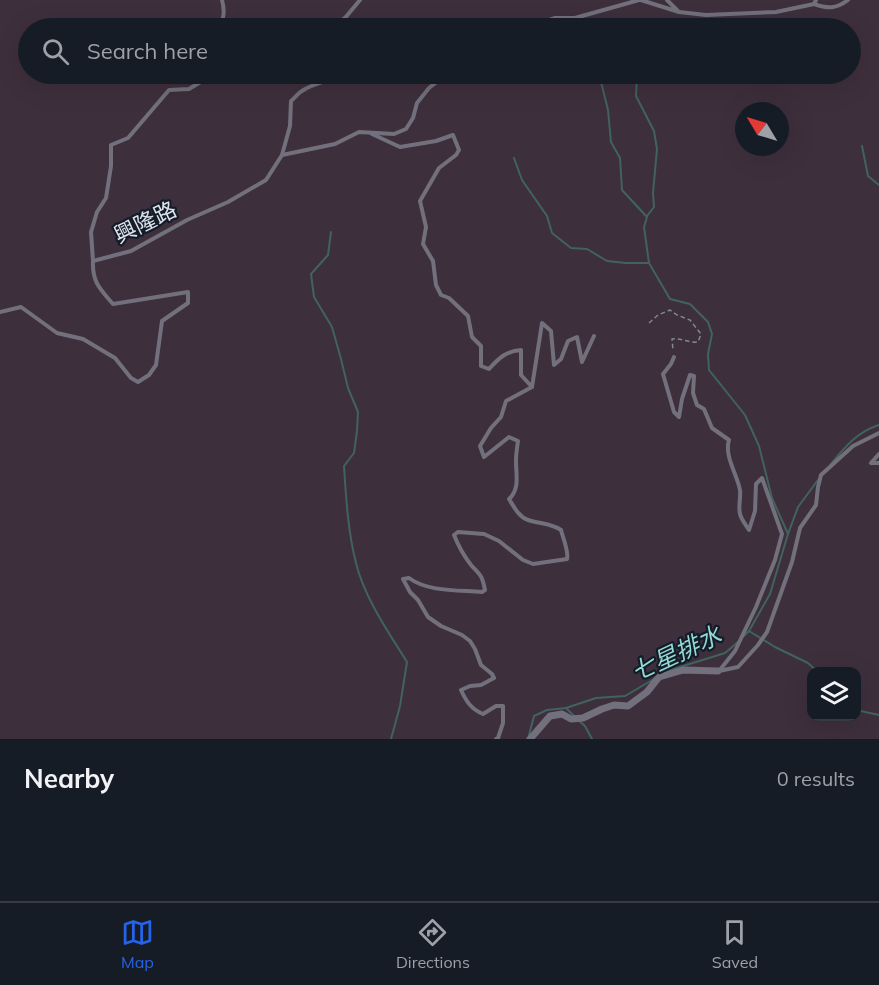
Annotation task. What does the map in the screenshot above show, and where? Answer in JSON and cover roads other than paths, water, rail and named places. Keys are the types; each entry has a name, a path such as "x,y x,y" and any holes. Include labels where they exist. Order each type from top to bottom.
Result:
{"street":[{"path":"530,739 550,716 562,714 571,719 583,718 614,705 628,706 647,692 660,677 683,670 718,671"}],"lane":[{"path":"222,0 224,18"},
{"path":"345,18 360,0"},
{"path":"555,18 575,18 640,0 679,12 706,15 776,12 815,2 825,8 840,6 848,0"},
{"path":"667,0 679,12"},
{"path":"93,261 91,232 97,212 106,198 111,166 111,145 128,138 169,90 189,89 197,84"},
{"name":"興隆路","path":"0,312 21,308 57,333 83,339 115,358 131,378 138,382 149,375 156,365 162,321 188,303 188,292 113,304 97,287 93,261 131,251 266,180 282,155 290,126 291,101 303,90 316,84"},
{"path":"282,155 335,144 359,132 394,134 406,129 413,118 417,103 434,84"},
{"path":"368,133 400,147 436,141 453,135 459,150 440,168 420,201 426,227 423,244 433,261 436,285 441,296 449,298 468,316 472,337 481,346 481,366 489,369 502,355 520,350 521,375 532,387"},
{"path":"532,387 542,323 551,331 554,365 561,359 568,341 577,337 582,362 594,336"},
{"path":"674,357 663,374 674,412 679,417 690,375 694,376 693,393 697,405 704,409 712,428 729,440 728,455 736,473 740,492 740,514 749,530 754,511 756,484 762,478 782,534 775,560 756,607 735,651 718,671"},
{"path":"496,739 503,723 503,706 496,706 483,714 475,711 465,701 461,690 481,685 494,678 492,674 481,665 470,641 428,617 403,579 409,578 421,585 438,588 482,592 485,590 478,571 471,565 454,535 458,532 484,534 499,541 523,560 533,564 567,559 561,530 554,526 526,520 509,499 514,495 518,484 516,452 518,441 509,437 484,457 480,446 501,417 506,401 532,387"},
{"path":"718,671 738,667 767,632 792,562 800,528 816,505 821,474 853,446 879,434"},
{"path":"879,454 871,463 879,463"}],"waterway":[{"path":"602,84 608,110 611,142 620,158 622,190 647,217 644,227 649,263 670,299 690,304 708,322 712,334 708,354 709,370 745,415 759,446 772,498 788,534"},
{"path":"637,84 636,96 654,131 657,149 654,207 647,216"},
{"path":"862,146 868,176 879,185"},
{"path":"514,158 522,180 547,216 552,233 571,248 587,249 607,261 648,263"},
{"path":"331,232 328,255 311,274 314,297 332,327 348,388 358,412 354,453 344,466 351,539 365,589 407,662 400,706 391,739"},
{"name":"七星排水","path":"831,464 858,436 879,425"},
{"name":"七星排水","path":"744,636 770,594 798,507 818,480"},
{"path":"749,631 812,667"},
{"name":"七星排水","path":"667,671 725,653 738,642"},
{"name":"七星排水","path":"529,735 534,716 547,710 566,708 596,698 625,696 654,679"},
{"path":"566,708 574,716"},
{"path":"861,711 879,715"},
{"path":"578,720 585,726 592,739"}]}
